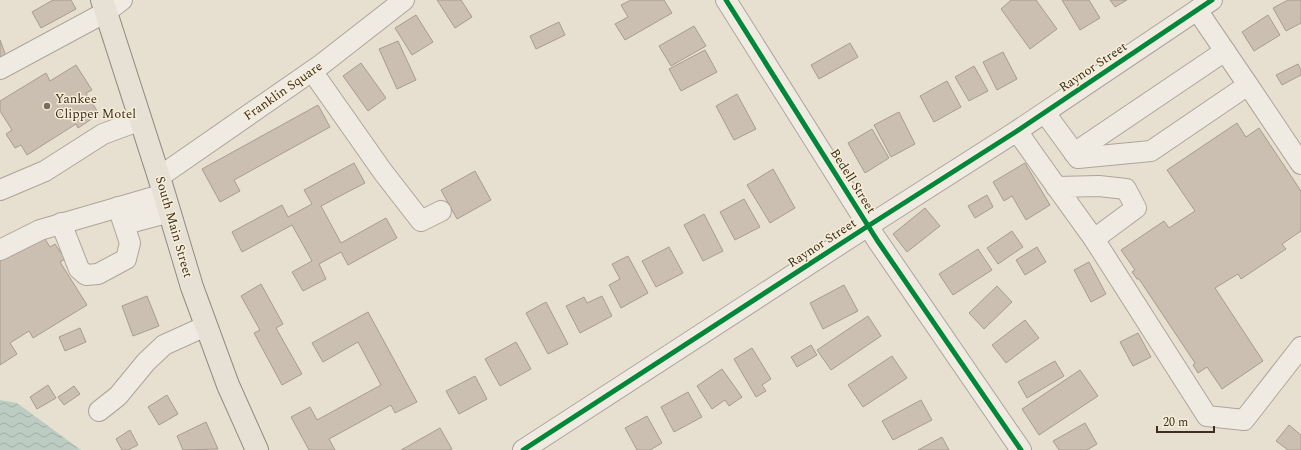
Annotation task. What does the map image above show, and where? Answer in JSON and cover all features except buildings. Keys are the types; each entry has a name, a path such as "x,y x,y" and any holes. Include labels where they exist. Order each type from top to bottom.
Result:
{"main road":[{"name":"South Main Street","path":"110,4 141,120 192,287 228,386 257,450"}],"street":[{"name":"Franklin Square","path":"0,250 40,230 61,223 121,216 164,194 312,71 404,0"},
{"name":"Bedell Street","path":"726,0 868,226 1021,450"},
{"path":"0,69 110,4"},
{"path":"1204,5 1225,51 1301,164"},
{"name":"Raynor Street","path":"524,450 547,444 868,226 1017,131 1204,5"},
{"path":"1074,153 1225,51"},
{"path":"312,71 383,172 421,221 441,211"},
{"path":"1045,112 1078,158 1151,151 1248,85"},
{"path":"1,187 45,171 103,134 141,120"},
{"path":"1017,131 1094,239 1207,416 1244,420 1301,347"},
{"path":"1056,187 1099,186 1126,189 1136,208 1094,239"},
{"path":"61,223 79,269 86,274 98,274 126,260 130,243 121,216"},
{"path":"99,411 118,396 146,362 164,346 206,326"}],"water":[{"path":"0,400 17,403 81,450 0,450"}],"cycle path":[{"path":"726,0 877,240 1021,450"},
{"path":"523,450 1017,131 1212,0"}],"place":[{"name":"Yankee Clipper Motel","path":"47,106"}]}
